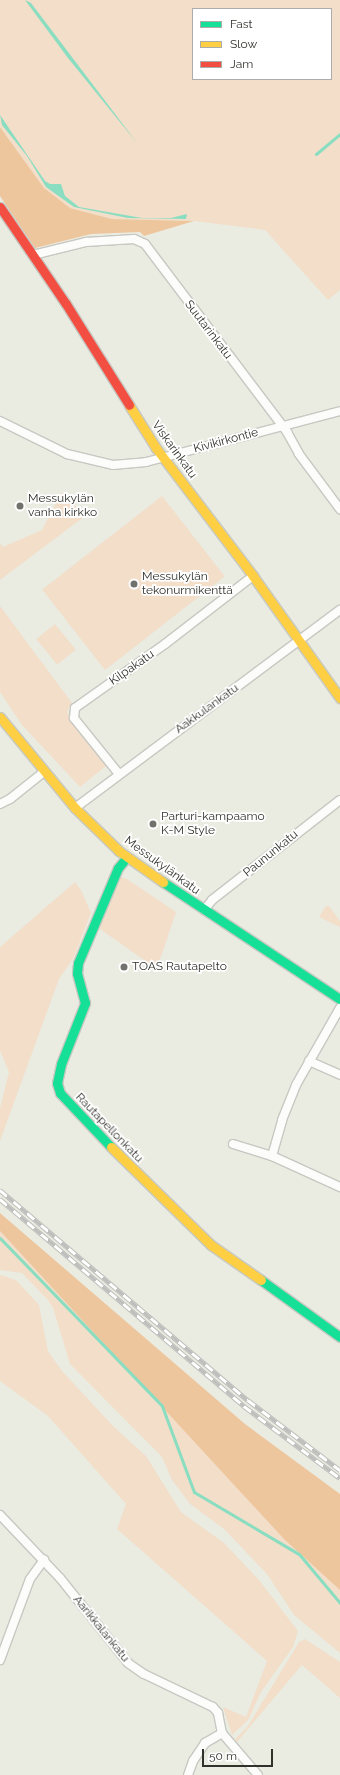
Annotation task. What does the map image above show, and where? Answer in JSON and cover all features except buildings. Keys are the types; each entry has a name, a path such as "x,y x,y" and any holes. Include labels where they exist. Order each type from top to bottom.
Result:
{"street":[{"name":"Viskarinkatu","path":"0,207 33,255 163,458 253,576 298,642 340,698"},
{"name":"Suutarinkatu","path":"33,255 86,242 134,239 145,244 282,426 299,454 340,509"},
{"name":"Kivikirkontie","path":"0,421 67,454 96,463 131,465 163,458 340,411"},
{"name":"Kilpakatu","path":"119,774 74,718 75,708 166,644 253,576"},
{"name":"Aakkulankatu","path":"75,808 340,610"},
{"name":"Messukylänkatu","path":"0,717 75,808 127,857 204,910 340,999"},
{"path":"0,804 10,799 44,772"},
{"name":"Paununkatu","path":"204,910 212,900 340,800"},
{"name":"Rautapellonkatu","path":"127,857 118,868 78,963 77,973 85,1003 61,1064 57,1082 60,1093 116,1152 211,1245 340,1337"},
{"path":"272,1156 286,1108 309,1061 340,1008"},
{"path":"309,1061 340,1075"},
{"path":"233,1144 272,1156 340,1187"},
{"name":"Aarikkalankatu","path":"0,1515 44,1560 128,1663 144,1674 213,1707 218,1713 222,1732 258,1775"},
{"path":"0,1660 30,1579 44,1560"},
{"path":"188,1775 193,1761 205,1743 222,1732"}],"shaded area":[{"path":"0,0 340,0 340,290 328,300 265,230 194,221 112,219 70,208 58,201 44,188 0,127"},
{"path":"25,0 31,3 137,143 68,58"},
{"path":"0,115 45,181 50,184 61,184 65,196 79,207 142,218 171,218 187,214 186,219 128,218 74,207 46,187 27,156 2,125"},
{"path":"0,127 44,188 70,208 112,219 194,221 144,236 140,232 91,234 35,248 0,196"},
{"path":"62,492 85,516 0,580 0,543 3,547 42,530"},
{"name":"Messukylän tekonurmikenttä","path":"162,496 225,576 105,670 42,590"},
{"path":"0,606 72,703 67,712 106,766 80,787 22,725 0,692"},
{"path":"55,624 76,650 57,665 36,639"},
{"path":"120,877 127,879 176,912 157,969 97,927"},
{"path":"75,882 81,890 91,913 74,957 59,979 0,1141 0,1108 9,1072 0,1051 0,947"},
{"path":"326,906 329,906 340,921 340,927 319,917"},
{"path":"0,1213 245,1424 340,1494 340,1590 284,1539 0,1231"},
{"path":"0,1231 340,1590 340,1653 294,1615 267,1574 224,1529 190,1504 172,1480 162,1457 70,1364 53,1308 48,1300 22,1273 0,1270"},
{"path":"0,1275 16,1280 39,1305 48,1351 62,1371 115,1428 146,1456 181,1512 224,1543 259,1580 298,1631 293,1647 261,1692 248,1720 232,1735 223,1707 246,1717 267,1661 117,1529 126,1504 48,1416 0,1381"},
{"path":"305,1639 340,1662 340,1698 302,1665 237,1742 235,1739 248,1726 299,1642"}],"waterway":[{"path":"316,154 340,134"},
{"path":"0,1238 162,1406 194,1492 299,1554 340,1603"}],"railway":[{"path":"0,1190 248,1400 340,1470"},
{"path":"0,1199 244,1406 340,1478"}],"traffic: fast":[{"path":"111,1147 60,1093 57,1083 61,1064 85,1003 77,973 78,963 118,868 127,857"},
{"path":"163,882 340,999"},
{"path":"261,1280 340,1337"}],"traffic: slow":[{"path":"129,405 156,448 253,576 340,698"},
{"path":"0,717 75,808 119,851 163,882"},
{"path":"111,1147 211,1245 261,1280"}],"traffic: jam":[{"path":"0,207 66,304 129,405"}],"place":[{"name":"Messukylän vanha kirkko","path":"20,506"},
{"name":"Messukylän tekonurmikenttä","path":"134,584"},
{"name":"Parturi-kampaamo K-M Style","path":"153,824"},
{"name":"TOAS Rautapelto","path":"124,967"}]}
